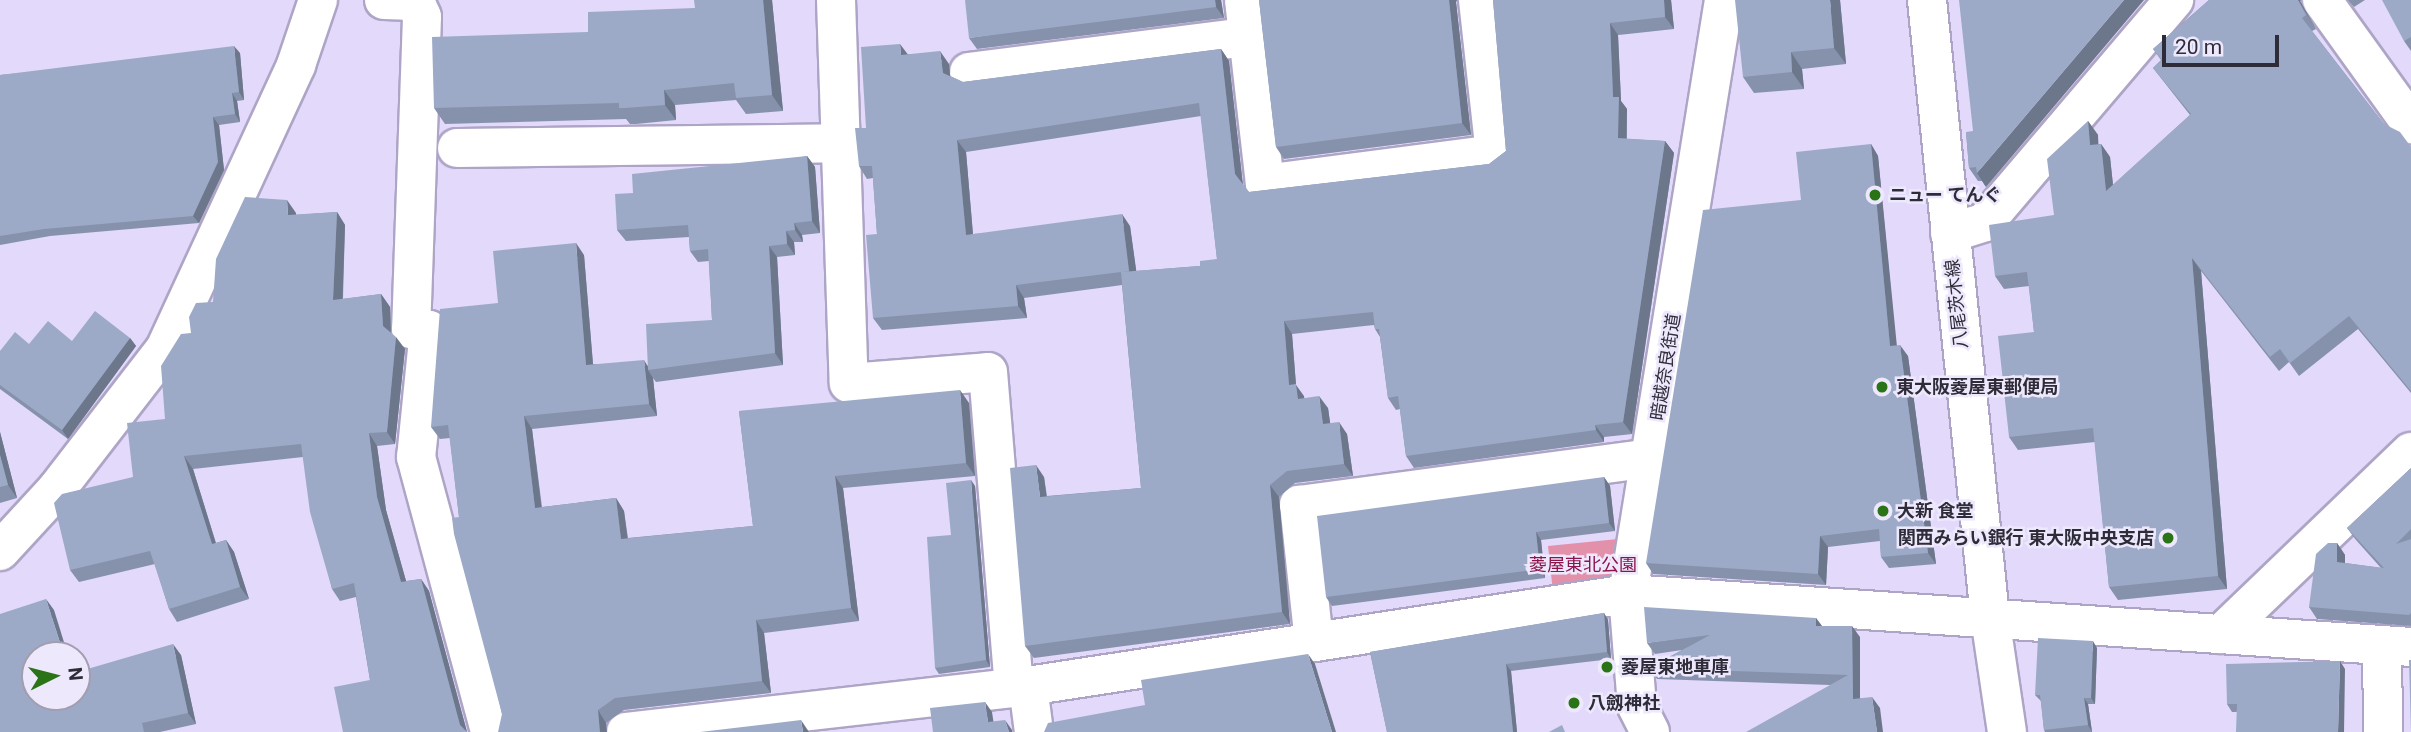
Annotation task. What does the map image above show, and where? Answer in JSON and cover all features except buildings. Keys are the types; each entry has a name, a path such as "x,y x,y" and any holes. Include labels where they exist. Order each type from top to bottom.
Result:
{"street":[{"path":"0,551 55,490 164,349 296,65 318,0"},
{"path":"384,0 415,1 422,18 411,329 429,330 416,457 490,732"},
{"path":"836,0 849,383 988,372 1021,686 1034,732"},
{"path":"969,72 1246,18 1265,184 1495,154 1478,0"},
{"name":"暗越奈良街道","path":"1650,732 1637,706 1628,594 1724,0"},
{"name":"八尾茨木線","path":"1927,0 1990,618 2007,732"},
{"path":"1950,233 1986,222 2174,0"},
{"path":"2322,0 2411,124"},
{"path":"457,148 841,143"},
{"path":"2221,634 2411,452"},
{"path":"1314,642 1298,505 1651,458"},
{"path":"626,732 1021,686 1628,594 2396,646 2383,732"}],"green space":[{"name":"菱屋東北公園","path":"1618,539 1612,573 1601,586 1553,592 1548,546"}],"place":[{"name":"ニュー てんぐ","path":"1875,195"},
{"name":"東大阪菱屋東郵便局","path":"1882,387"},
{"name":"大新 食堂","path":"1883,511"},
{"name":"関西みらい銀行 東大阪中央支店","path":"2168,538"},
{"name":"菱屋東地車庫","path":"1607,667"},
{"name":"八劔神社","path":"1574,703"}]}
